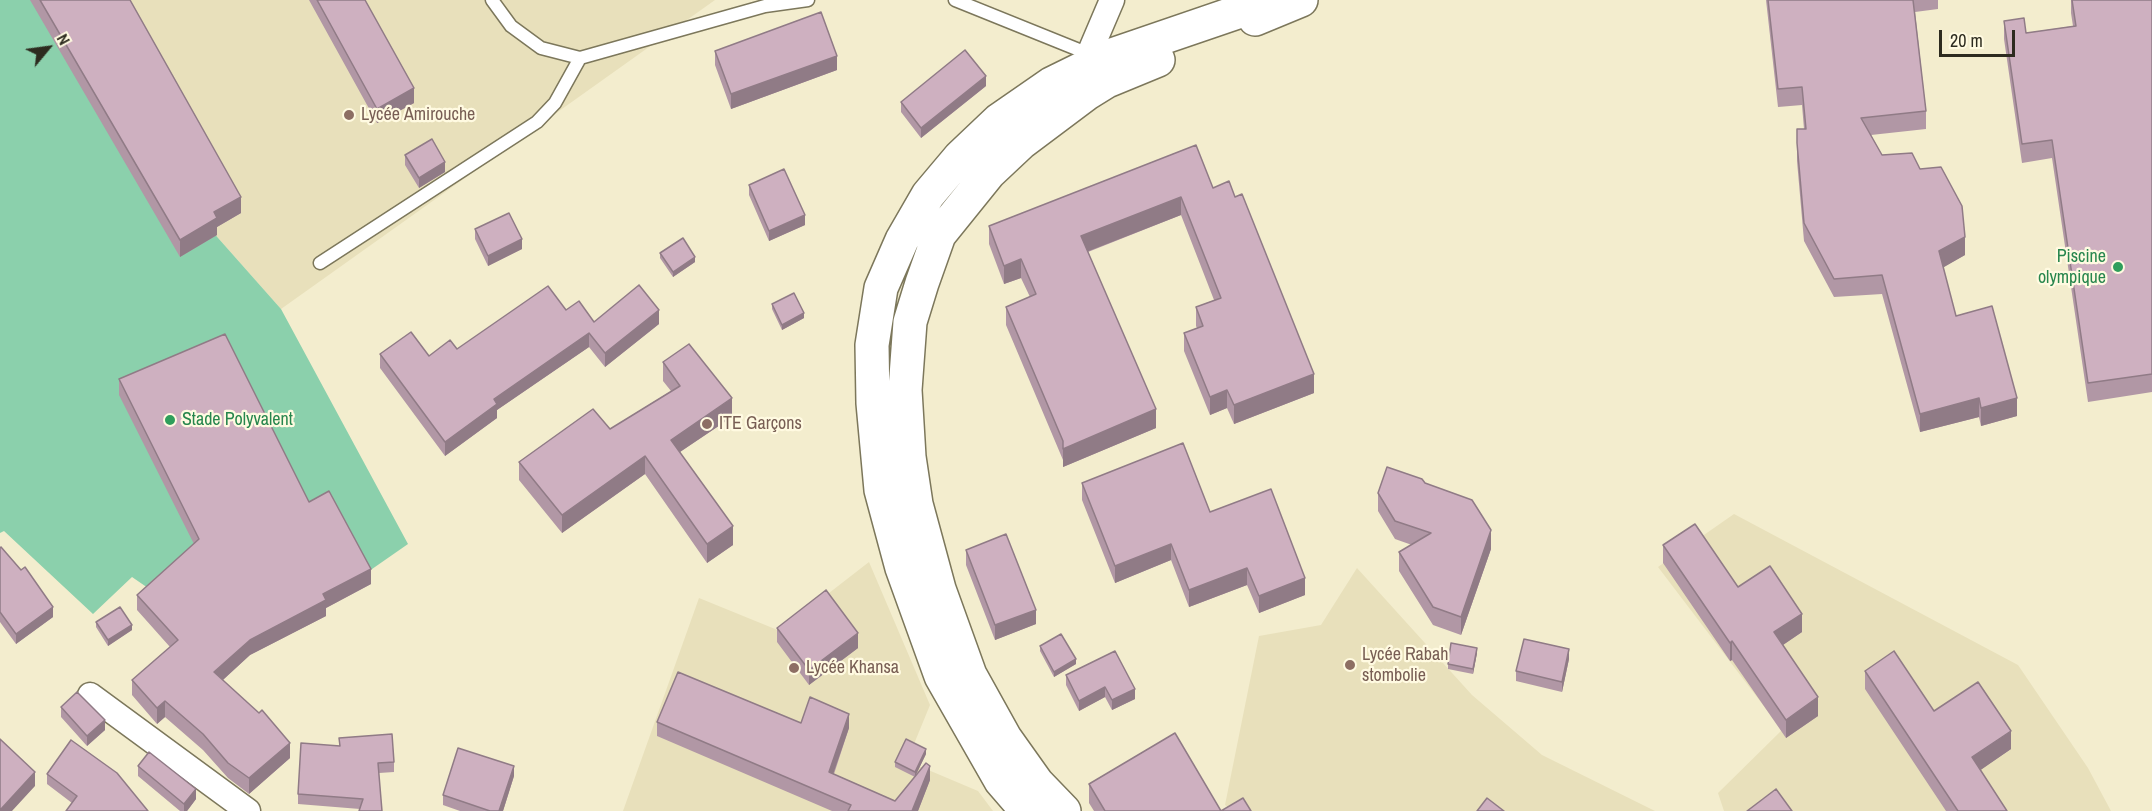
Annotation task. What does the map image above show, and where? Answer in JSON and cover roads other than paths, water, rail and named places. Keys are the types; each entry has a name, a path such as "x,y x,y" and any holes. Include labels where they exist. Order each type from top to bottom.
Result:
{"main road":[{"path":"1064,811 1037,783 1005,738 970,675 939,590 916,504 909,457 905,390 910,322 939,235 989,172 1022,142 1086,72 1106,57 1273,0"},
{"path":"1027,811 1001,782 941,675 902,568 881,490 873,403 872,345 881,288 902,240 928,195 960,157 999,120 1051,84 1086,72 1107,81 1301,0"}],"street":[{"path":"1086,72 1112,0"},
{"path":"90,695 248,811"}],"lane":[{"path":"492,0 511,26 541,48 580,58 765,6 808,0"},
{"path":"955,0 1086,72"},
{"path":"320,263 537,122 555,103 580,58"}],"place":[{"name":"Lycée Amirouche","path":"349,115"},
{"name":"Piscine olympique","path":"2118,267"},
{"name":"Stade Polyvalent","path":"170,420"},
{"name":"ITE Garçons","path":"707,424"},
{"name":"Lycée Rabah stombolie","path":"1350,665"},
{"name":"Lycée Khansa","path":"794,668"}]}
